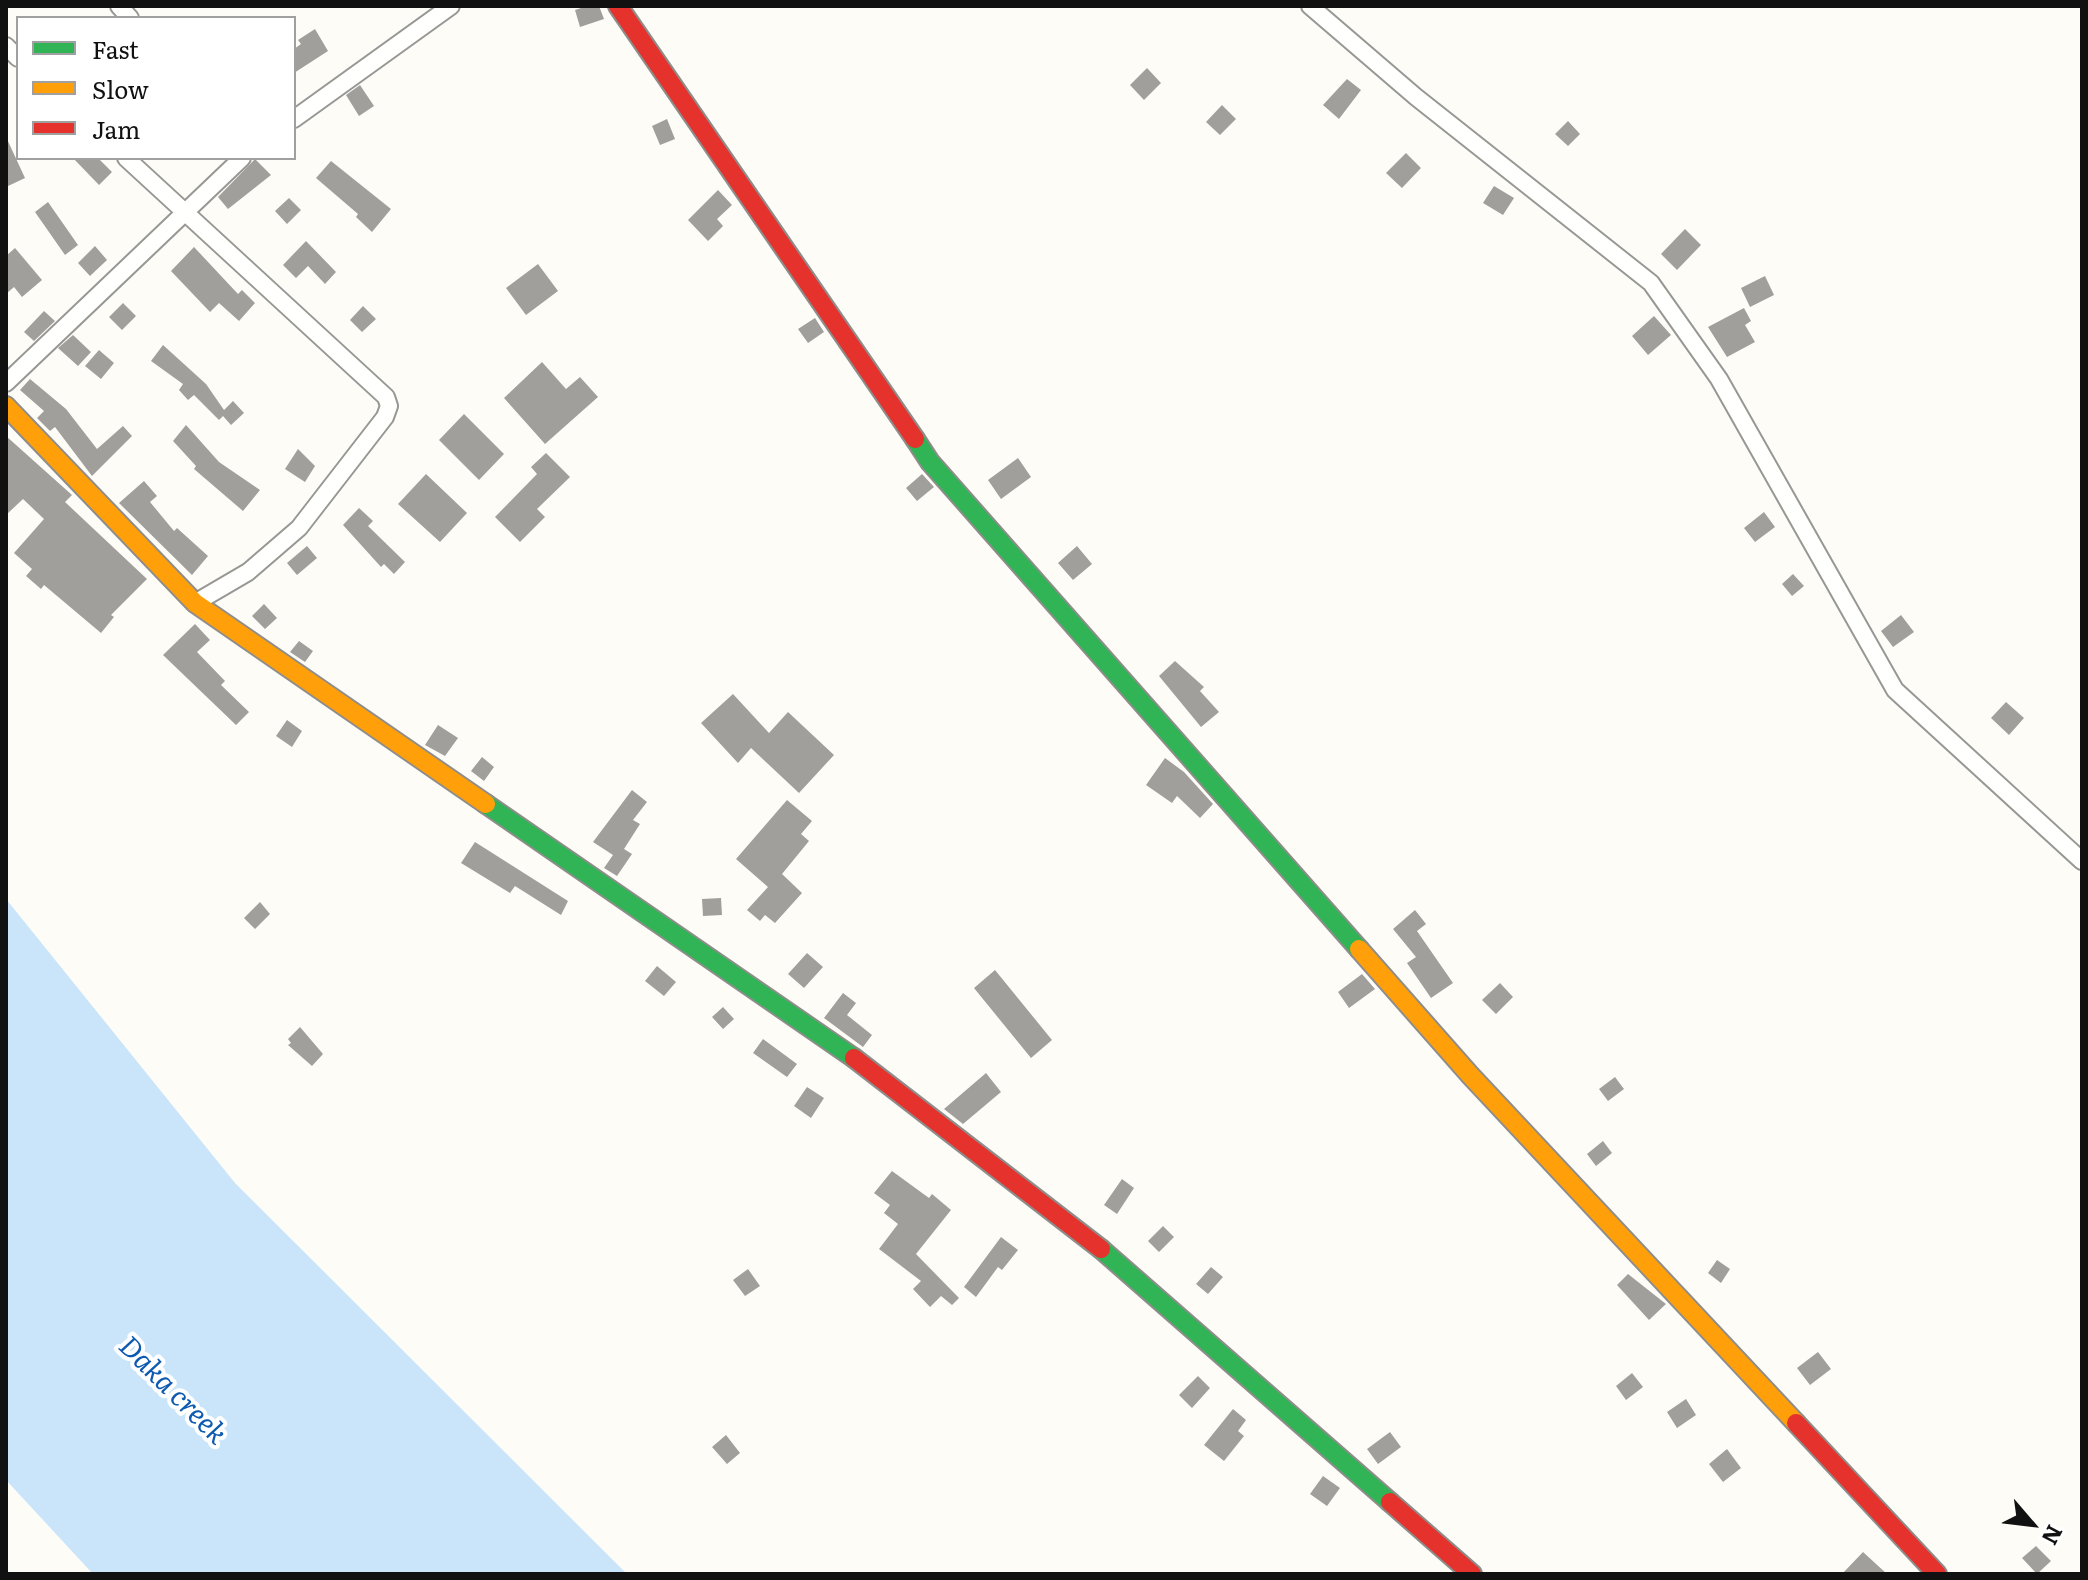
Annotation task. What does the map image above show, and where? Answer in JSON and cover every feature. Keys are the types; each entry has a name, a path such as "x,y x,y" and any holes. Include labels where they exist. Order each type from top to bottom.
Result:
{"street":[{"path":"296,118 451,6"},
{"path":"618,6 930,462 1470,1075 1937,1574"},
{"path":"1310,6 1416,97 1651,283 1719,379 1895,690 2082,861"},
{"path":"128,160 386,397 389,406 385,417 299,528 248,572 195,603"},
{"path":"6,383 240,160"},
{"path":"6,406 195,603 861,1063 1098,1246 1472,1574"}],"water":[{"name":"Daka creek","path":"6,899 235,1183 627,1574 93,1574 6,1480"}],"building":[{"path":"599,6 604,19 580,27 575,10"},
{"path":"315,29 328,51 296,72 296,48 301,44 298,40"},
{"path":"1147,68 1161,83 1144,100 1130,85"},
{"path":"1347,79 1361,90 1339,119 1323,105"},
{"path":"360,85 374,106 359,116 346,95"},
{"path":"1222,105 1236,119 1220,135 1206,122"},
{"path":"667,119 675,139 660,145 652,126"},
{"path":"1568,121 1580,134 1568,146 1555,134"},
{"path":"6,137 25,178 6,187"},
{"path":"1406,153 1421,168 1402,188 1386,173"},
{"path":"75,160 100,160 112,172 99,185"},
{"path":"254,160 271,175 228,209 218,197"},
{"path":"331,161 391,209 372,232 356,217 358,214 316,178"},
{"path":"1494,186 1514,198 1503,215 1483,203"},
{"path":"718,190 732,205 717,219 723,226 708,241 688,220"},
{"path":"289,198 301,210 287,224 275,211"},
{"path":"48,202 78,245 65,255 35,212"},
{"path":"1685,229 1701,245 1677,270 1661,254"},
{"path":"306,241 336,272 325,284 308,266 296,278 283,265"},
{"path":"95,246 107,260 90,276 78,263"},
{"path":"194,247 238,294 242,290 255,303 239,321 219,303 210,312 171,271"},
{"path":"15,248 42,280 22,297 14,287 6,294 6,256"},
{"path":"538,264 558,291 526,315 506,288"},
{"path":"1765,276 1774,295 1750,307 1741,288"},
{"path":"123,303 136,316 122,330 109,317"},
{"path":"363,306 376,319 362,332 350,320"},
{"path":"1744,308 1751,321 1745,325 1755,342 1727,357 1708,327"},
{"path":"44,311 55,321 34,341 24,332"},
{"path":"1654,316 1671,335 1648,355 1632,336"},
{"path":"815,318 824,332 808,343 798,329"},
{"path":"73,335 91,352 78,366 58,348"},
{"path":"163,345 206,384 224,410 233,401 244,413 231,425 223,416 219,420 194,395 188,400 179,390 183,384 151,361"},
{"path":"99,350 114,363 101,379 85,366"},
{"path":"542,362 566,389 580,377 598,397 545,444 504,398"},
{"path":"30,379 66,409 97,449 123,426 132,436 92,476 55,427 50,431 37,418 44,411 20,390"},
{"path":"464,414 504,454 479,480 439,440"},
{"path":"186,425 219,462 260,490 243,511 194,469 196,466 173,441"},
{"path":"6,436 72,495 65,502 147,579 111,615 114,617 101,633 44,585 41,589 26,576 32,569 14,553 44,519 23,499 6,515"},
{"path":"298,449 315,466 305,482 285,469"},
{"path":"546,453 570,477 537,509 545,517 520,542 495,517 537,474 531,467"},
{"path":"1018,458 1031,477 1001,499 988,480"},
{"path":"426,474 467,513 440,542 398,504"},
{"path":"922,474 934,487 917,501 906,488"},
{"path":"144,481 157,496 150,502 174,531 177,528 208,556 192,575 119,503"},
{"path":"359,508 373,521 368,526 405,562 394,574 384,564 381,567 343,525"},
{"path":"1764,512 1775,527 1755,542 1744,528"},
{"path":"307,546 317,558 297,575 287,563"},
{"path":"1077,546 1092,564 1073,580 1058,563"},
{"path":"1793,574 1804,586 1792,596 1782,584"},
{"path":"264,604 277,618 265,629 252,616"},
{"path":"1901,615 1914,632 1893,647 1881,631"},
{"path":"195,624 210,640 197,652 225,681 221,685 249,712 236,725 163,655"},
{"path":"299,641 313,651 305,662 290,652"},
{"path":"1175,661 1204,687 1200,691 1219,712 1201,727 1159,676"},
{"path":"733,694 769,733 788,712 834,755 799,793 751,748 738,763 701,723"},
{"path":"2006,702 2024,718 2009,735 1991,718"},
{"path":"287,720 302,731 292,747 276,736"},
{"path":"438,725 458,738 445,756 425,745"},
{"path":"482,757 494,767 484,781 471,771"},
{"path":"1165,758 1184,772 1213,804 1200,818 1177,796 1172,803 1146,785"},
{"path":"632,790 647,802 633,820 640,824 624,849 632,854 617,876 604,868 613,855 593,842"},
{"path":"787,800 812,821 801,834 809,841 782,874 802,893 775,923 765,915 760,921 747,910 768,887 736,859"},
{"path":"475,842 568,901 561,915 515,886 510,893 461,863"},
{"path":"721,898 722,915 703,916 702,899"},
{"path":"260,902 270,914 255,929 244,918"},
{"path":"1415,910 1426,924 1417,931 1453,983 1431,998 1407,963 1416,957 1393,929"},
{"path":"807,953 823,967 804,988 788,974"},
{"path":"657,966 676,982 664,996 645,981"},
{"path":"995,970 1052,1040 1031,1058 974,988"},
{"path":"1362,974 1375,989 1349,1008 1338,992"},
{"path":"1500,983 1513,997 1496,1014 1482,1000"},
{"path":"843,993 856,1003 847,1015 872,1035 863,1047 824,1018"},
{"path":"723,1007 734,1019 723,1029 712,1017"},
{"path":"300,1027 323,1054 312,1066 288,1045 291,1043 288,1039"},
{"path":"763,1039 797,1064 787,1077 753,1053"},
{"path":"986,1073 1001,1092 963,1124 944,1109"},
{"path":"1615,1077 1624,1089 1608,1101 1599,1089"},
{"path":"807,1087 824,1098 811,1118 794,1106"},
{"path":"1603,1141 1612,1153 1596,1166 1587,1154"},
{"path":"892,1171 929,1198 932,1194 951,1210 916,1254 959,1298 952,1305 941,1296 930,1307 913,1289 921,1281 879,1249 898,1224 884,1213 890,1205 874,1193"},
{"path":"1122,1179 1134,1188 1117,1214 1104,1205"},
{"path":"1163,1226 1174,1237 1159,1252 1148,1241"},
{"path":"1001,1237 1018,1250 1002,1270 998,1267 976,1297 964,1287"},
{"path":"1717,1260 1730,1269 1721,1283 1708,1273"},
{"path":"1211,1267 1223,1277 1208,1294 1196,1284"},
{"path":"748,1269 760,1286 745,1296 733,1280"},
{"path":"1628,1274 1666,1304 1649,1320 1617,1285"},
{"path":"1818,1352 1831,1369 1810,1385 1797,1368"},
{"path":"1632,1373 1643,1387 1626,1400 1616,1386"},
{"path":"1198,1376 1210,1388 1192,1408 1179,1395"},
{"path":"1686,1399 1696,1415 1677,1428 1667,1412"},
{"path":"1233,1409 1246,1420 1238,1431 1244,1436 1224,1461 1204,1445"},
{"path":"1390,1432 1401,1447 1378,1464 1367,1449"},
{"path":"726,1435 740,1453 727,1464 712,1447"},
{"path":"1727,1449 1741,1468 1723,1482 1709,1464"},
{"path":"1323,1476 1340,1488 1327,1506 1310,1494"},
{"path":"2036,1546 2051,1561 2037,1574 2022,1558"},
{"path":"1863,1552 1887,1574 1842,1574"}],"traffic: fast":[{"path":"915,439 930,462 1359,949"},
{"path":"486,804 854,1058"},
{"path":"1101,1249 1390,1502"}],"traffic: slow":[{"path":"6,406 195,603 486,804"},
{"path":"1359,949 1470,1075 1796,1423"}],"traffic: jam":[{"path":"618,6 915,439"},
{"path":"854,1058 1101,1249"},
{"path":"1796,1423 1937,1574"},
{"path":"1390,1502 1472,1574"}]}
